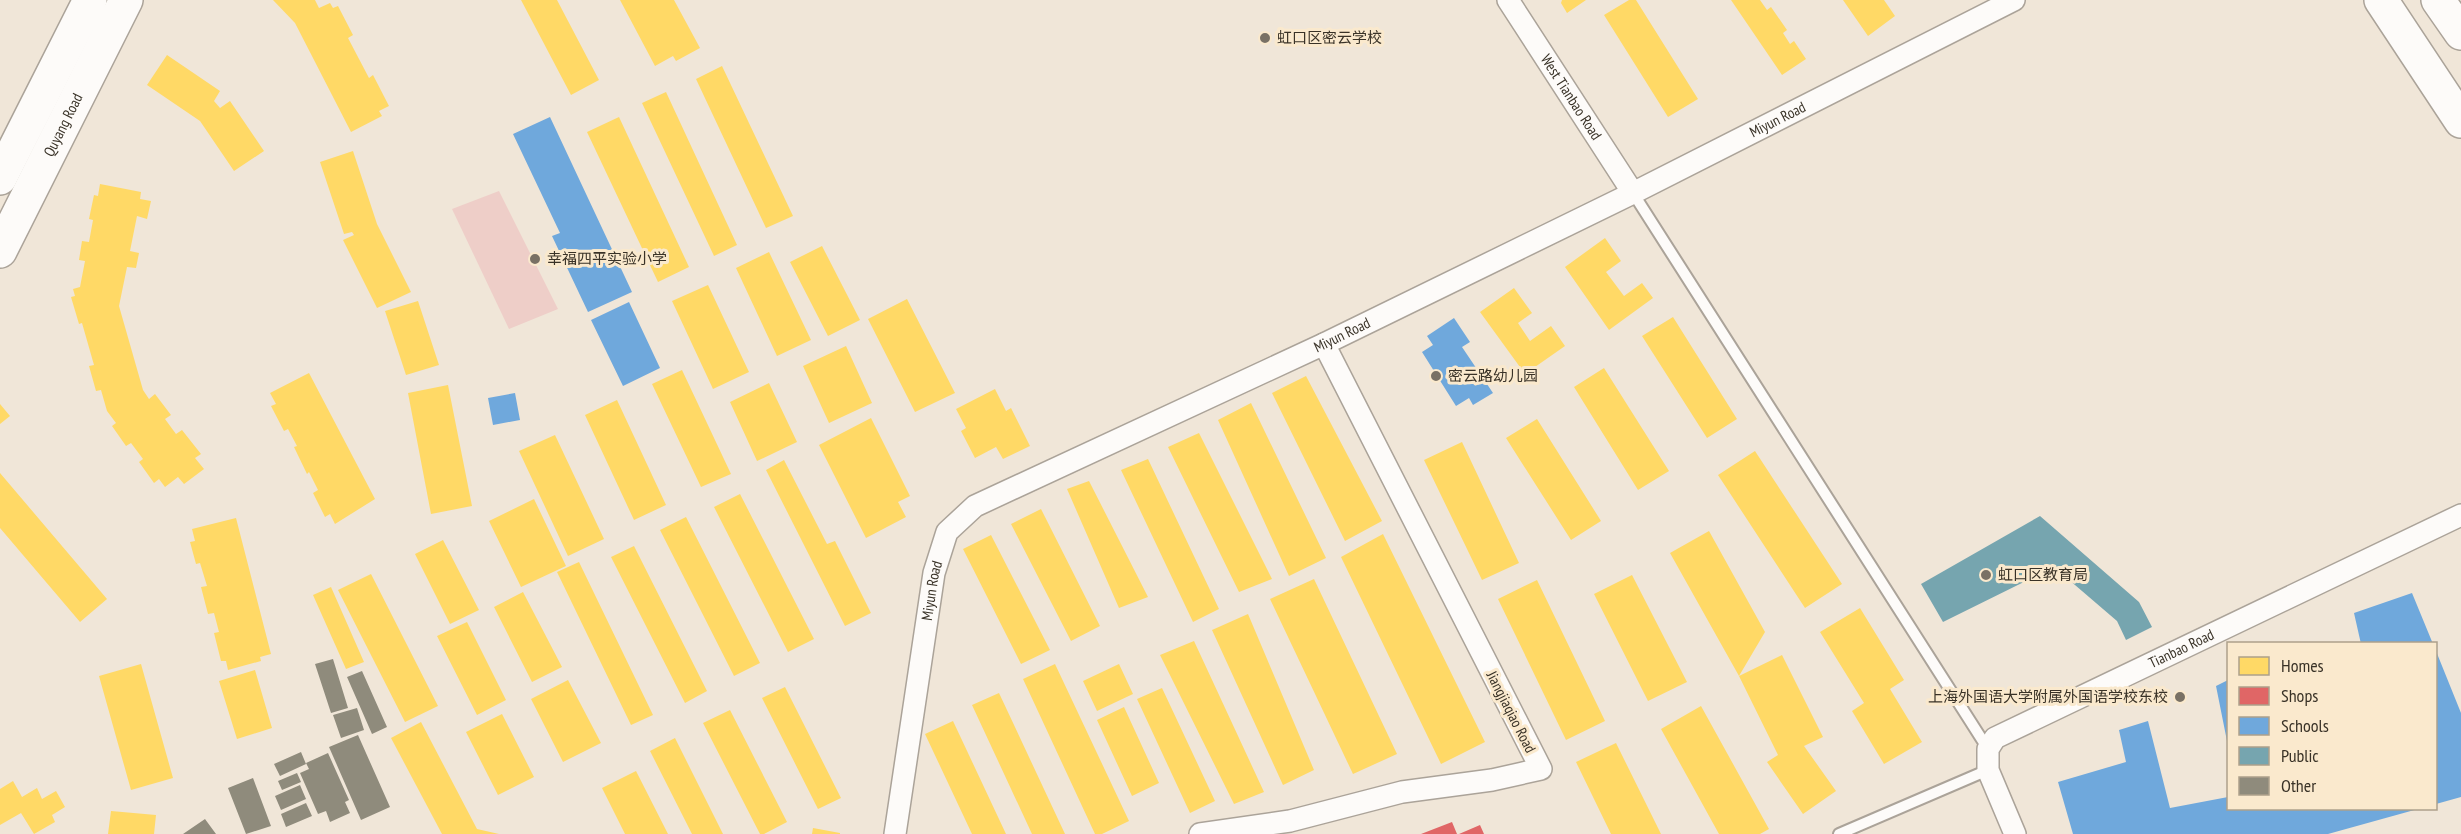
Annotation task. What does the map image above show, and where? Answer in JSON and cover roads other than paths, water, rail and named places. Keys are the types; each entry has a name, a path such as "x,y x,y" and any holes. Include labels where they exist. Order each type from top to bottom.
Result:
{"main road":[{"path":"0,178 90,0"},
{"name":"Quyang Road","path":"0,250 126,0"},
{"path":"2381,0 2461,121"},
{"path":"2438,0 2461,33"}],"street":[{"name":"West Tianbao Road","path":"1508,0 1633,193"},
{"name":"Miyun Road","path":"895,834 934,573 947,532 975,506 1324,344 1633,193 2014,0"},
{"name":"Jiangjiaqiao Road","path":"1200,834 1290,821 1402,792 1492,780 1541,770 1324,344"},
{"name":"Tianbao Road","path":"1988,749 1995,738 2461,515"},
{"path":"1988,749 1988,770 2015,834"}],"lane":[{"path":"1633,193 1988,749"},
{"path":"1839,834 1988,770"}],"place":[{"name":"虹口区密云学校","path":"1265,38"},
{"name":"幸福四平实验小学","path":"535,259"},
{"name":"密云路幼儿园","path":"1436,376"},
{"name":"虹口区教育局","path":"1986,575"},
{"name":"上海外国语大学附属外国语学校东校","path":"2180,697"}]}
